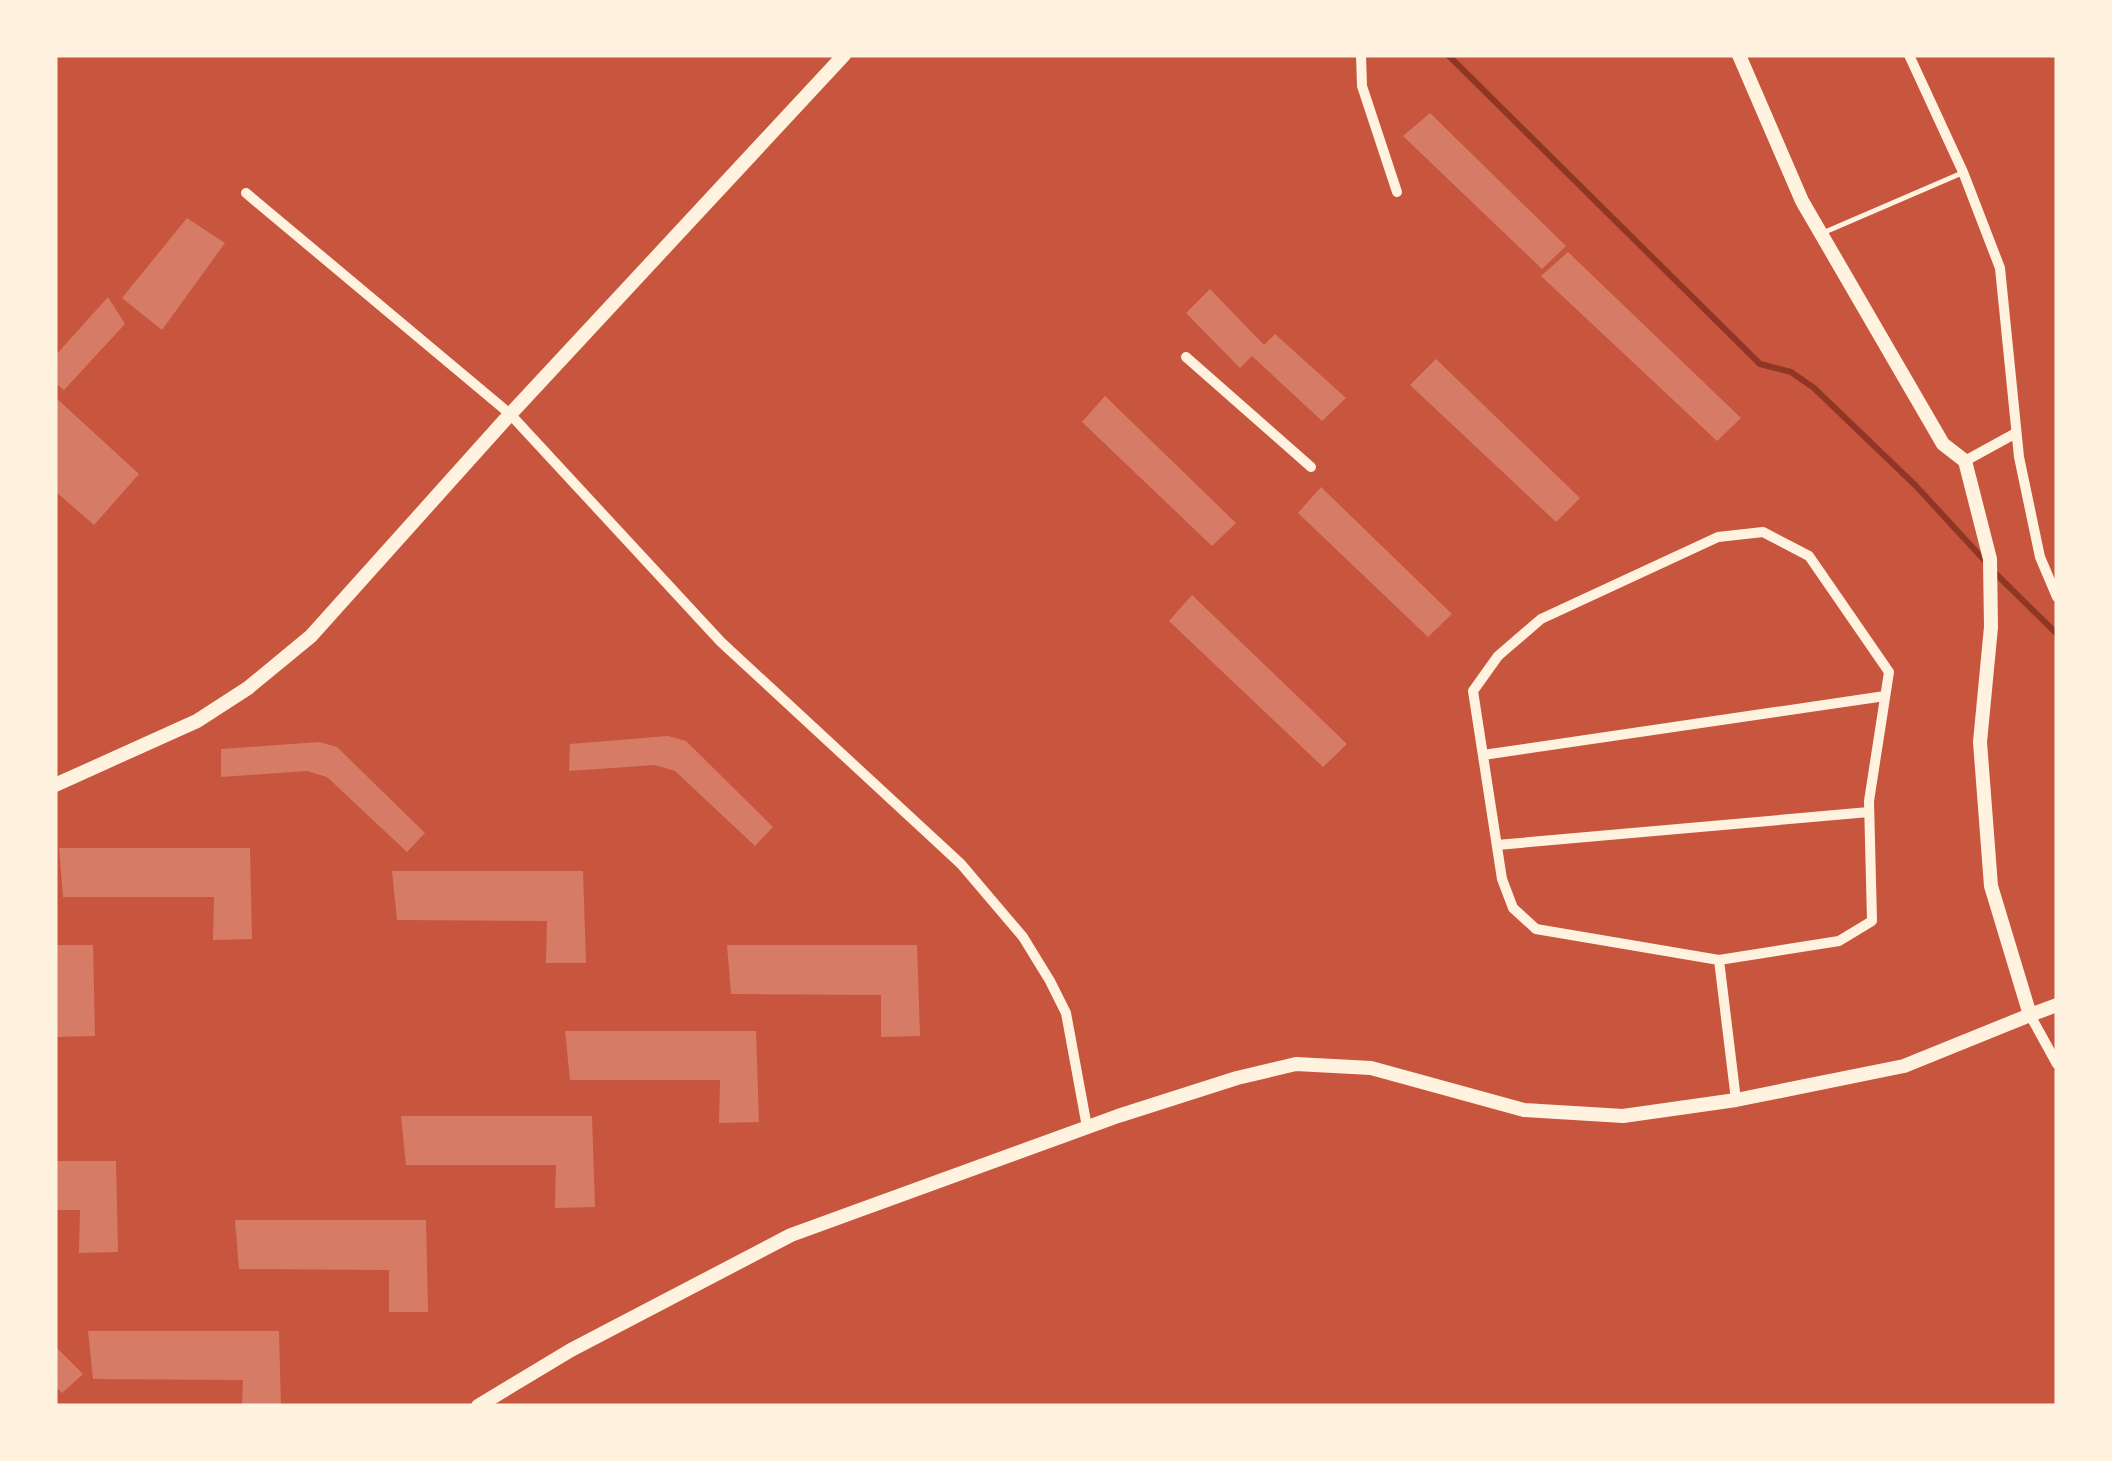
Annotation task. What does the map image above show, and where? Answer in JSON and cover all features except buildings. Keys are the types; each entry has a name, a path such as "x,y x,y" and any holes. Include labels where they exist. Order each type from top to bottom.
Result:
{"street":[{"path":"55,784 197,721 284,660 311,636 510,414 844,55"},
{"path":"1362,55 1362,86 1397,192"},
{"path":"1739,55 1802,200 1942,444 1966,461 1983,520 1990,585 1980,742 1991,886 2030,1015 2057,1064"},
{"path":"1910,55 1963,172 2000,268 2016,433 2040,557 2057,598"},
{"path":"246,192 510,414 720,642 961,864 1024,937 1066,1013 1086,1127"},
{"path":"1186,358 1311,468"},
{"path":"1966,461 2016,433"},
{"path":"1763,532 1809,556 1889,672 1885,696 1869,812 1872,920 1838,941 1720,960 1536,929 1513,908 1502,879 1473,691 1498,656 1541,619 1718,536 1763,532"},
{"path":"1483,754 1885,696"},
{"path":"1497,846 1869,812"},
{"path":"1720,960 1736,1100"},
{"path":"478,1406 571,1350 791,1236 1086,1127 1220,1083 1296,1064 1371,1068 1524,1110 1623,1116 1736,1100 1904,1066 2057,1004"}],"lane":[{"path":"1822,233 1963,172"}],"waterway":[{"path":"1448,55 1760,364 1791,372 1814,388 1916,486 1986,562"},
{"path":"1994,572 2057,634"}]}
